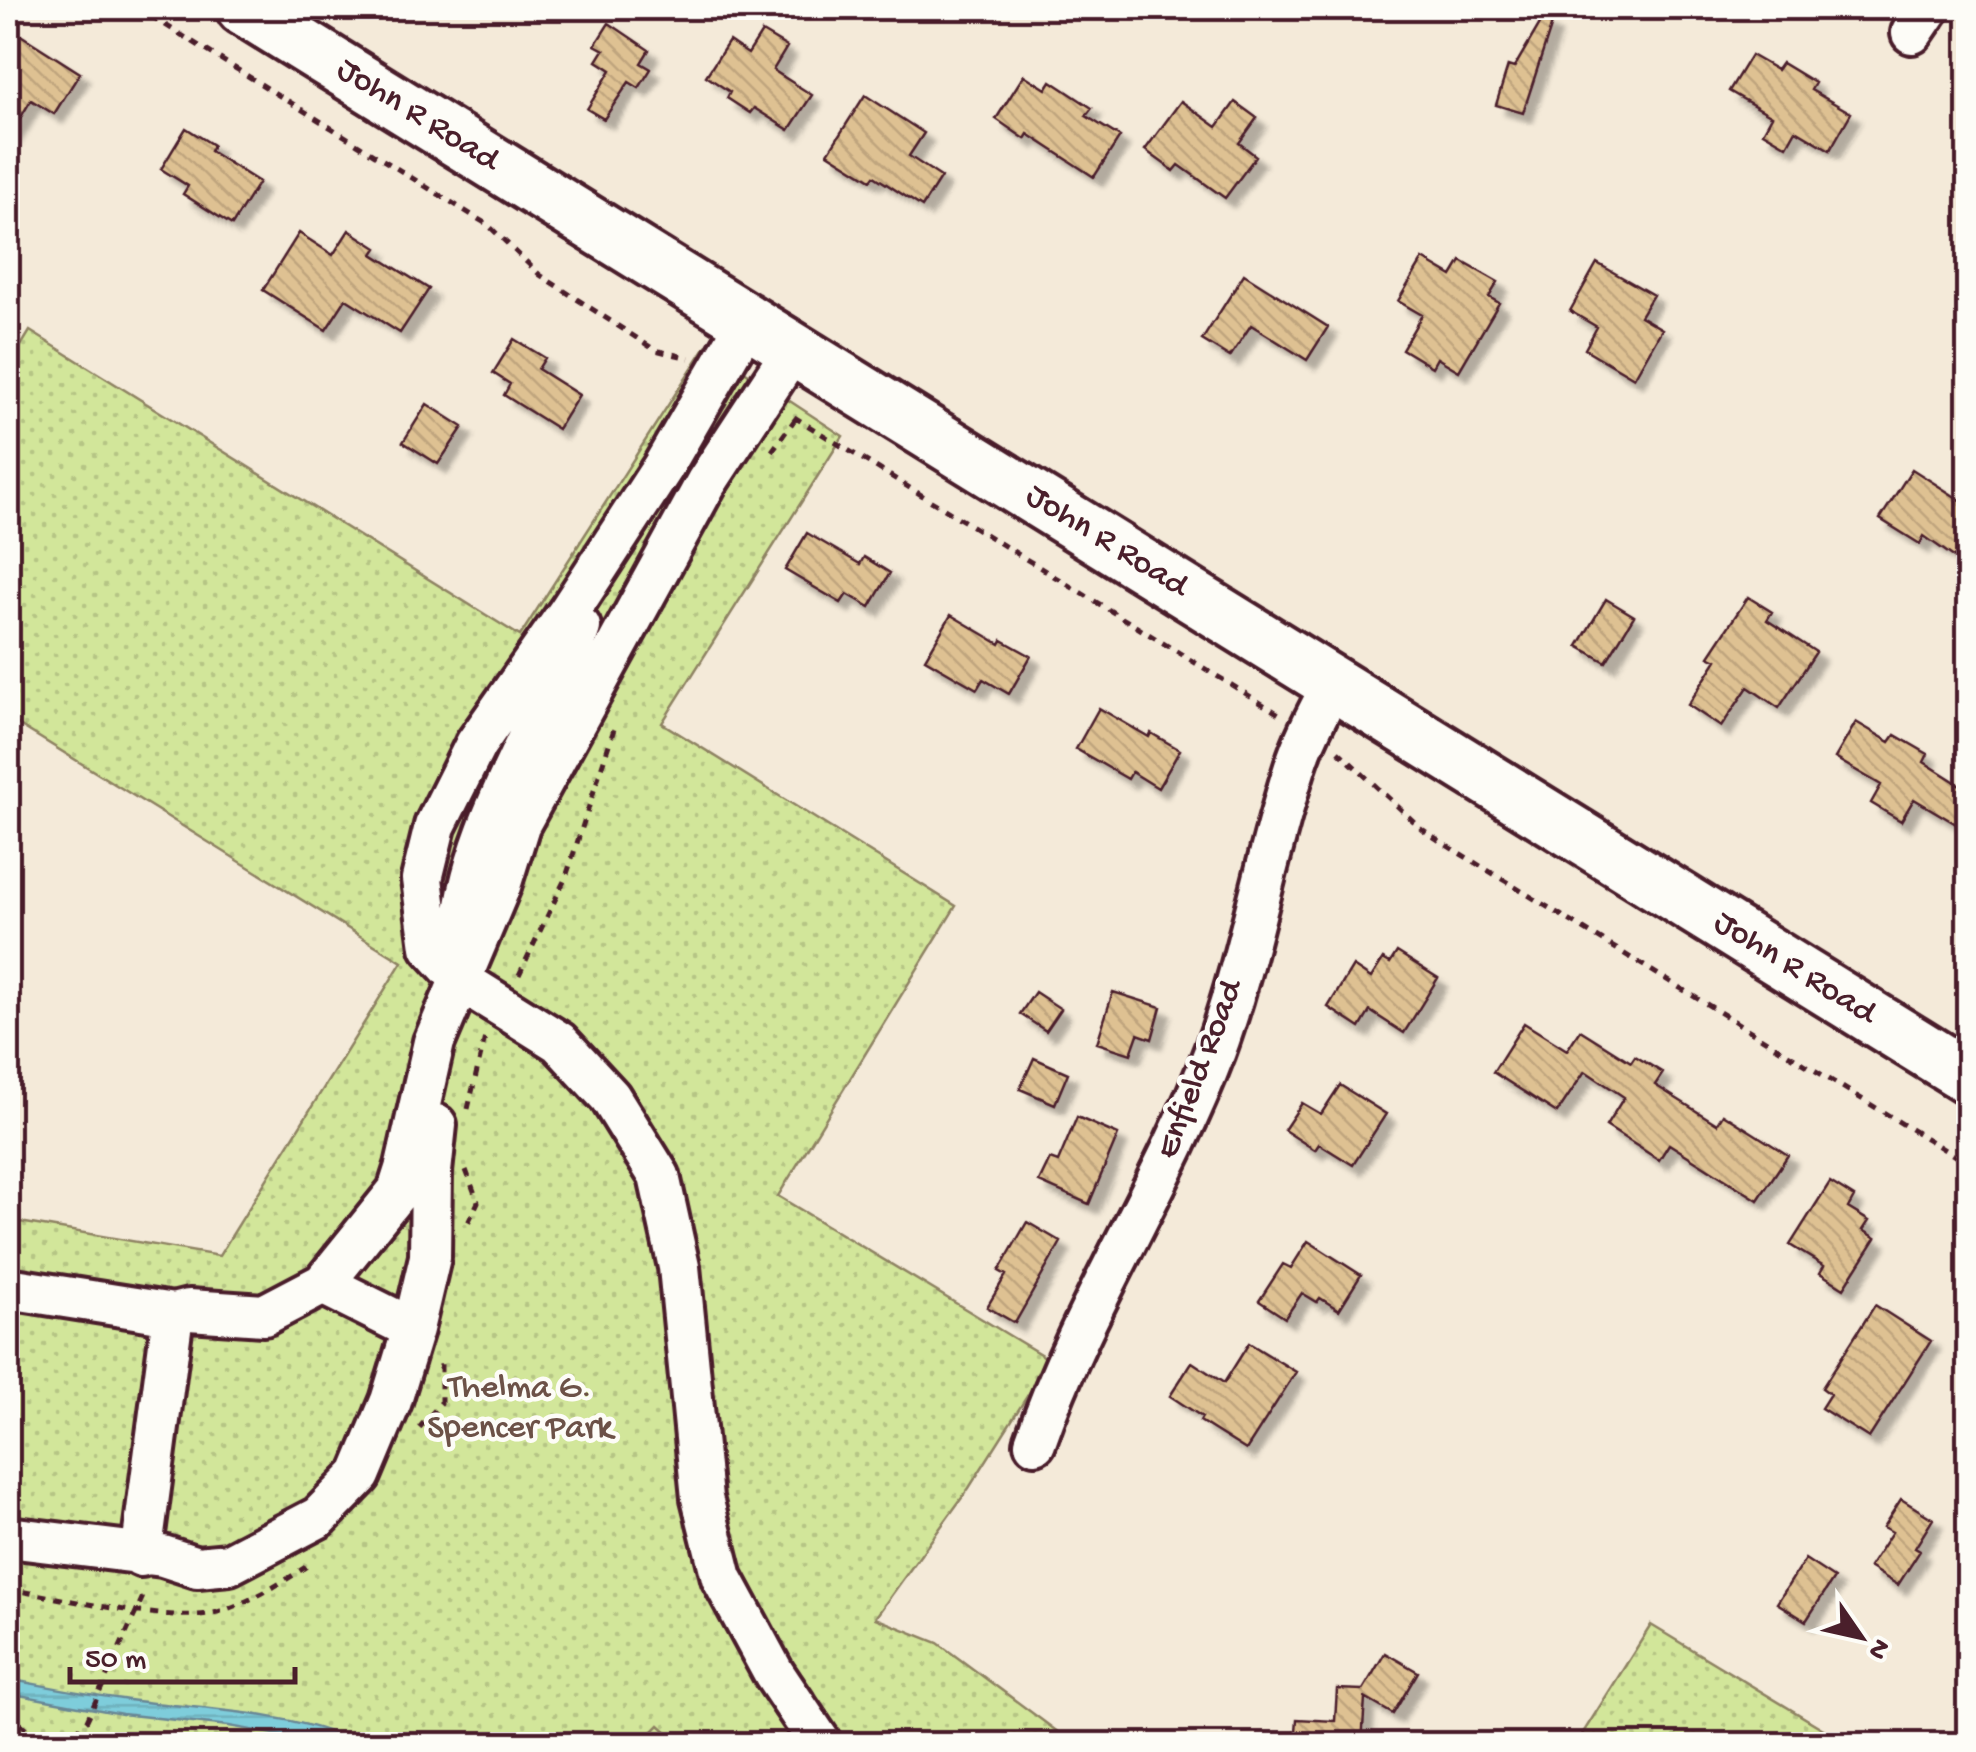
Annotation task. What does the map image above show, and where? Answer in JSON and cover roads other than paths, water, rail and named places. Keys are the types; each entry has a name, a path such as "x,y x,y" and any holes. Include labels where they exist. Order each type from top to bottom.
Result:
{"main road":[{"name":"John R Road","path":"243,8 1968,1077"}],"street":[{"path":"747,322 663,467 476,744 435,826 422,879 431,947 462,982 558,1042 610,1097 659,1176 679,1267 702,1498 722,1578 774,1674 822,1744"},
{"path":"8,1538 152,1556 197,1567 229,1564 319,1517 360,1475 392,1401 430,1258 431,1172 438,1100 462,982 463,922 474,872 510,776 596,639 706,483 793,350"},
{"path":"8,1288 173,1314 189,1310 264,1315 323,1284 398,1191 434,1042 462,982 519,825 596,639 594,572"},
{"name":"Enfield Road","path":"1035,1443 1072,1348 1178,1138 1214,1052 1248,945 1296,765 1333,684"},
{"path":"427,859 474,872"},
{"path":"323,1284 413,1329"},
{"path":"152,1556 173,1314"}],"water":[{"path":"8,1679 108,1697 275,1718 305,1724 356,1744 330,1744 229,1726 122,1714 8,1693"}],"park label":[{"name":"Thelma G. Spencer Park","path":"520,1409"}]}
